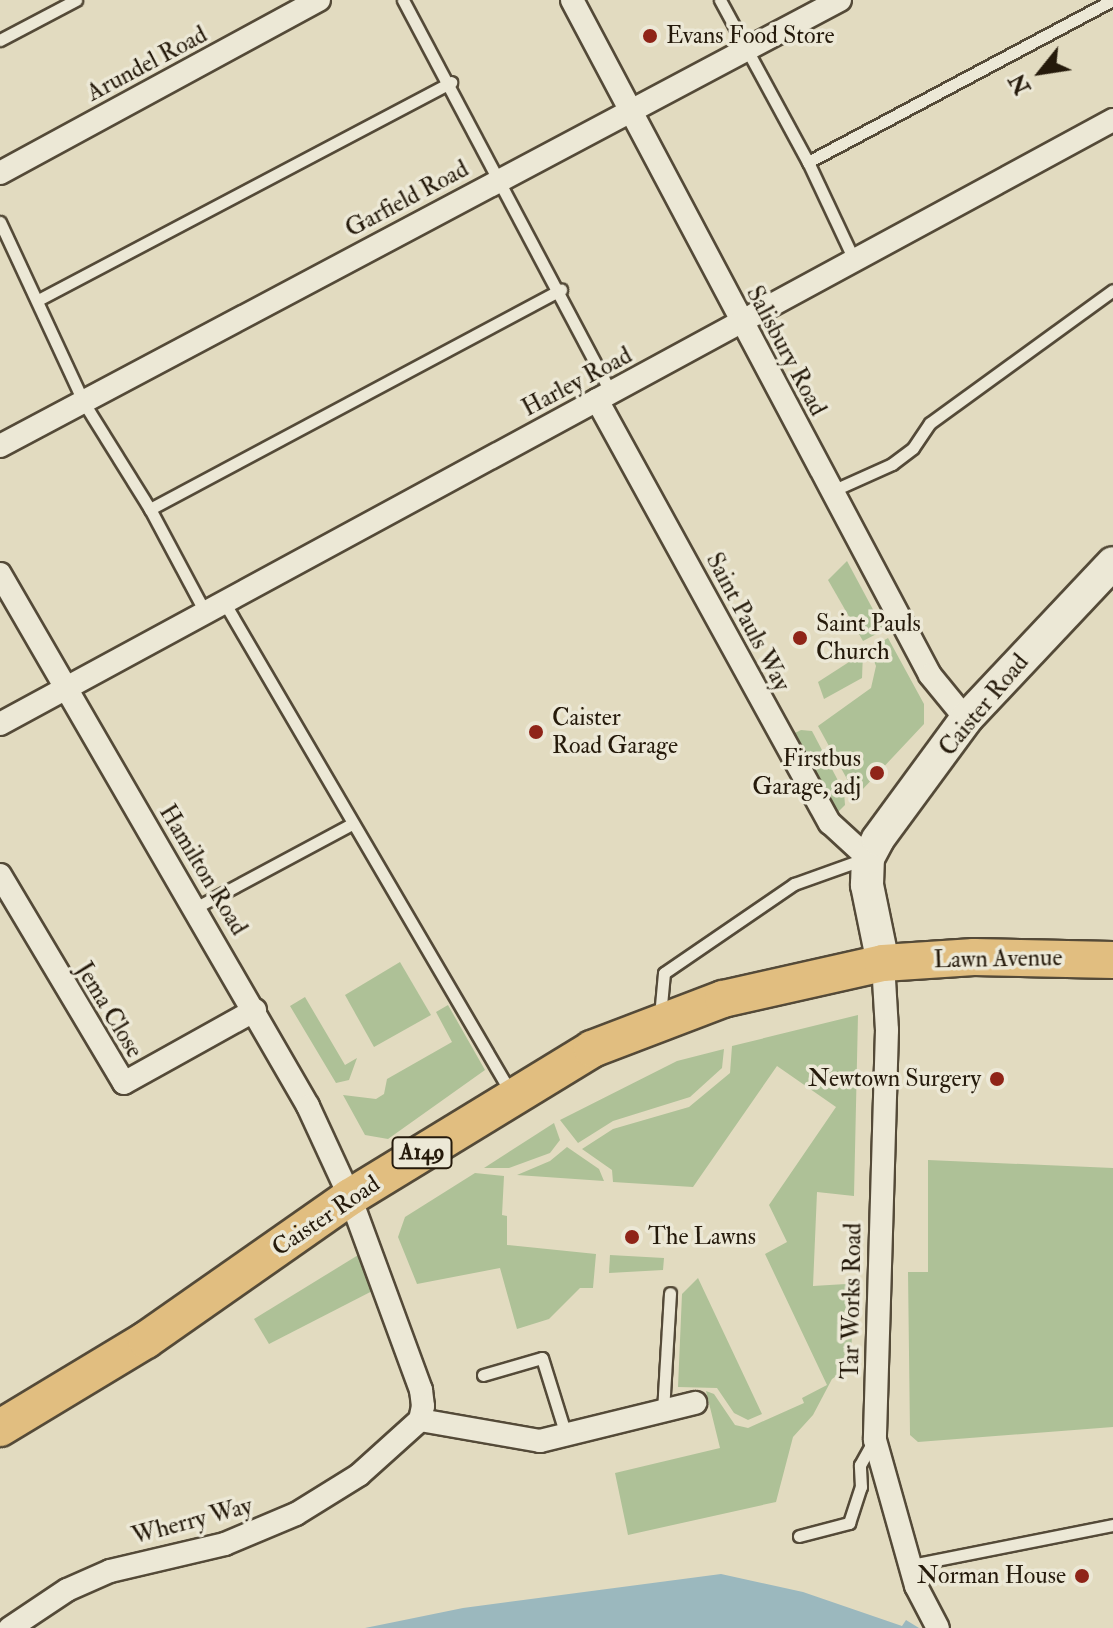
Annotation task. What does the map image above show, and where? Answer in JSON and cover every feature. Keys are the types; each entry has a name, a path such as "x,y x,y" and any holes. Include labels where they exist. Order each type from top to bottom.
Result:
{"main road":[{"name":"Lawn Avenue","path":"883,963 974,957 1113,960"},
{"name":"Caister Road","path":"0,1428 146,1340 350,1197 592,1049 723,999 883,963"}],"street":[{"name":"Arundel Road","path":"0,173 319,0"},
{"name":"Salisbury Road","path":"572,0 930,675 966,719"},
{"name":"Garfield Road","path":"0,446 840,0"},
{"name":"Harley Road","path":"0,724 1113,120"},
{"name":"Saint Pauls Way","path":"604,397 823,810 868,858"},
{"name":"Caister Road","path":"868,858 966,719 1113,563"},
{"name":"Hamilton Road","path":"0,574 255,1010 350,1197"},
{"path":"868,858 870,916 883,963"},
{"name":"Jema Close","path":"0,875 124,1083 255,1010"},
{"name":"Tar Works Road","path":"883,963 887,1030 875,1440 911,1565 938,1628"},
{"path":"350,1197 421,1390 420,1420 481,1427 514,1439 540,1441 695,1403"},
{"name":"Wherry Way","path":"10,1628 67,1590 110,1571 225,1544 296,1514 359,1475 420,1420"}],"lane":[{"path":"0,40 76,0"},
{"path":"403,0 451,82 498,180 561,290 604,397"},
{"path":"720,0 808,162 855,262"},
{"path":"808,162 1113,0"},
{"path":"40,299 451,82"},
{"path":"0,222 40,299 84,403 350,825 514,1097"},
{"path":"150,509 561,290"},
{"path":"832,491 892,464 913,448 930,423 1113,290"},
{"path":"195,908 350,825"},
{"path":"660,1021 664,973 794,884 868,858"},
{"path":"663,1411 670,1293"},
{"path":"483,1375 542,1358 566,1435"},
{"path":"799,1536 849,1523 861,1487 860,1465 875,1440"},
{"path":"911,1565 1113,1525"}],"green space":[{"path":"847,561 884,630 863,641 828,580"},
{"path":"888,638 924,704 924,724 862,790 853,790 818,726 871,688 876,666 869,649"},
{"path":"863,653 862,678 824,699 818,682"},
{"path":"801,730 812,731 844,792 845,805 835,815 793,734"},
{"path":"400,962 431,1015 374,1047 345,995"},
{"path":"305,997 345,1065 357,1058 349,1080 336,1083 290,1006"},
{"path":"448,1005 485,1070 388,1139 365,1135 343,1095 376,1099 384,1094 387,1079 452,1042 436,1012"},
{"path":"858,1015 854,1196 817,1192 813,1286 846,1284 853,1297 851,1366 832,1379 813,1415 793,1437 776,1502 628,1535 615,1473 720,1448 706,1391 714,1394 735,1425 748,1428 804,1403 802,1398 827,1385 765,1254 787,1242 769,1205 836,1107 777,1066 693,1187 613,1182 612,1170 582,1149 613,1129 689,1107 730,1073 732,1046"},
{"path":"724,1049 722,1068 690,1097 613,1121 578,1143 560,1120 677,1061"},
{"path":"554,1123 560,1140 550,1153 509,1168 484,1168"},
{"path":"567,1147 599,1169 604,1181 517,1175 550,1161"},
{"path":"928,1160 1113,1168 1113,1427 918,1442 910,1435 908,1272 928,1272"},
{"path":"475,1173 504,1176 502,1215 507,1216 507,1245 596,1254 593,1288 580,1288 549,1319 517,1329 500,1268 417,1284 398,1237 405,1217"},
{"path":"368,1249 382,1286 269,1344 254,1319"},
{"path":"610,1255 664,1258 663,1270 609,1273"},
{"path":"698,1278 762,1414 748,1420 734,1413 717,1388 678,1387 682,1294"}],"water":[{"path":"721,1574 803,1592 902,1626 906,1620 919,1628 365,1628 463,1608"}],"place":[{"name":"Evans Food Store","path":"650,36"},
{"name":"Saint Pauls Church","path":"800,638"},
{"name":"Caister Road Garage","path":"536,732"},
{"name":"Firstbus Garage, adj","path":"877,773"},
{"name":"Newtown Surgery","path":"997,1079"},
{"name":"The Lawns","path":"632,1237"},
{"name":"Norman House","path":"1082,1576"}]}
